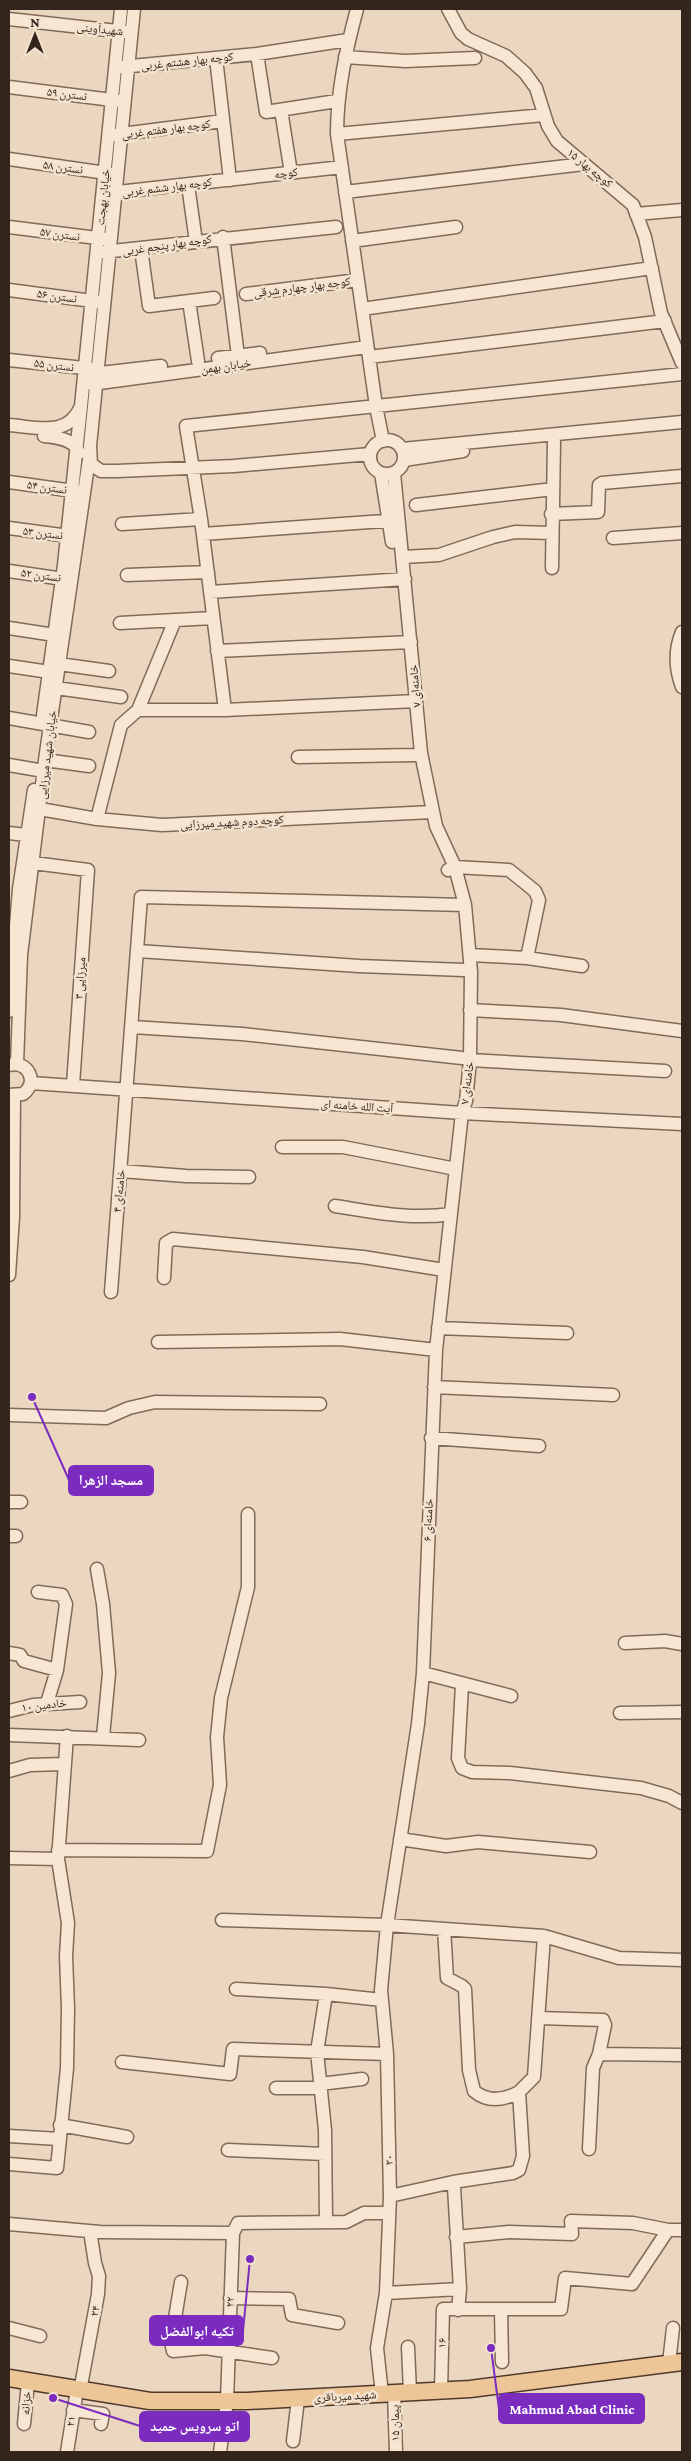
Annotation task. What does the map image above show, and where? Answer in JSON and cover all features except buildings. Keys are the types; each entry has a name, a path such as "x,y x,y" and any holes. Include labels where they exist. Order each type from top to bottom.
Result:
{"main road":[{"name":"شهید میرباقری","path":"9,2378 79,2391 150,2401 227,2401 441,2390 676,2362"}],"street":[{"name":"خیابان بهجت","path":"121,9 125,36"},
{"name":"خیابان بهجت","path":"84,447 94,418 99,375 106,303 105,239 125,36 134,9"},
{"path":"357,9 348,40 337,101 337,134 376,406 383,441"},
{"name":"کوچه بهار ۱۵","path":"448,9 461,32 468,39 506,56 525,73 536,88 544,115 557,141 620,192 633,206 652,268 664,321 682,363"},
{"name":"شهیدآوینی","path":"9,19 125,36"},
{"name":"شهیدآوینی","path":"9,26 125,36"},
{"name":"کوچه بهار هشتم غربی","path":"122,67 257,54 348,40"},
{"path":"257,54 266,112 337,101"},
{"path":"345,56 405,61 475,58"},
{"path":"216,58 230,180"},
{"name":"نسترن ۵۹","path":"9,87 119,101"},
{"path":"281,110 291,173"},
{"path":"337,134 544,115"},
{"name":"کوچه بهار هفتم غربی","path":"116,135 223,121"},
{"name":"نسترن ۵۸","path":"9,160 112,174"},
{"path":"344,192 584,164"},
{"name":"کوچه","path":"230,180 342,167"},
{"name":"کوچه بهار ششم غربی","path":"110,193 230,180"},
{"path":"188,185 196,242"},
{"path":"636,214 682,210"},
{"name":"نسترن ۵۷","path":"9,227 105,239"},
{"name":"کوچه بهار پنجم غربی","path":"104,252 237,236 336,227"},
{"path":"352,240 456,227"},
{"path":"224,238 238,356"},
{"path":"141,249 149,306 214,298"},
{"name":"خیابان بهجت","path":"84,447 79,431 81,406 93,301 104,252"},
{"path":"362,309 652,268"},
{"name":"کوجه بهار چهارم شرقی","path":"246,294 358,280"},
{"name":"نسترن ۵۶","path":"9,290 106,303"},
{"path":"189,301 198,362"},
{"path":"368,348 664,321"},
{"name":"خیابان بهمن","path":"99,375 238,356 368,348"},
{"name":"خیابان بهمن","path":"85,376 368,348"},
{"name":"نسترن ۵۵","path":"9,360 85,376"},
{"path":"225,710 201,519 186,426 682,374"},
{"path":"9,425 57,429 77,415 81,406"},
{"path":"58,438 79,431 94,418"},
{"path":"403,455 682,422"},
{"path":"403,455 682,428"},
{"path":"9,432 58,438 84,447 91,464 101,471 194,470"},
{"path":"383,441 396,442 403,455 401,468 394,473 381,473 374,469 370,458 375,445 383,441"},
{"path":"552,568 551,514 554,441"},
{"name":"خیابان شهید میرزایی","path":"79,492 87,472 84,447"},
{"name":"خیابان شهید میرزایی","path":"46,725 56,688 59,635 84,447"},
{"path":"87,472 97,477 106,477 284,462 370,458"},
{"name":"خامنه‌ای ۷","path":"381,473 403,557 400,579"},
{"name":"خامنه‌ای ۷","path":"394,473 395,521 400,579 413,701 429,813 433,838 451,869 461,906 470,955 470,1010 462,1113"},
{"path":"551,514 598,512 599,485 602,483 682,476"},
{"name":"نسترن ۵۴","path":"9,482 79,492"},
{"path":"416,504 552,489"},
{"path":"122,524 201,519"},
{"path":"203,534 395,521"},
{"name":"نسترن ۵۳","path":"9,528 73,537"},
{"path":"403,557 439,554 515,532 552,532"},
{"path":"613,538 682,533"},
{"name":"نسترن ۵۲","path":"9,571 67,579"},
{"path":"127,575 208,572"},
{"path":"210,592 400,579"},
{"path":"120,623 213,618"},
{"path":"97,819 118,730 121,724 138,710 174,620"},
{"path":"9,628 59,635"},
{"path":"681,636 677,644 676,665 682,687"},
{"path":"218,651 407,641"},
{"path":"9,666 109,671"},
{"name":"خیابان شهید میرزایی","path":"9,1011 14,889 32,836 46,725 56,669"},
{"path":"56,688 122,697"},
{"path":"138,710 225,710 413,701"},
{"name":"خامنه‌ای ۷","path":"413,701 415,755 429,813"},
{"path":"9,718 90,732"},
{"path":"298,757 415,755"},
{"path":"9,765 90,766"},
{"name":"کوچه دوم شهید میرزایی","path":"36,809 97,819 162,825 429,813"},
{"path":"9,833 32,836"},
{"name":"خیابان شهید میرزایی","path":"13,1065 21,955 33,863 32,836"},
{"name":"میرزایی ۳","path":"33,863 88,870 73,1085"},
{"path":"451,869 509,870 535,891 539,900 526,958"},
{"name":"خامنه‌ای ۴","path":"112,1292 141,897 461,906"},
{"name":"خامنه‌ای ۷","path":"461,906 466,1059"},
{"path":"138,951 359,966 464,970"},
{"path":"470,955 526,958 582,966"},
{"path":"470,1010 561,1015 682,1031"},
{"path":"132,1027 242,1034 466,1059 664,1071"},
{"path":"9,1275 11,1096 27,1092 31,1083 28,1070 13,1065"},
{"name":"آیت الله خامنه ای","path":"31,1083 462,1113 682,1124"},
{"name":"خامنه‌ای ۶","path":"387,1925 423,1673 436,1350 462,1113"},
{"path":"282,1148 343,1147 456,1169"},
{"path":"121,1171 186,1176 249,1177"},
{"path":"335,1206 407,1217 425,1218 450,1214"},
{"path":"164,1278 166,1244 173,1239 363,1257 444,1270"},
{"path":"438,1328 568,1333"},
{"path":"158,1342 340,1339 436,1350"},
{"path":"434,1387 613,1395"},
{"path":"9,1415 106,1418 129,1408 155,1402 320,1404"},
{"path":"431,1438 540,1446"},
{"path":"9,1858 58,1855 207,1852 220,1785 218,1737 221,1698 248,1587 248,1514"},
{"path":"97,1569 103,1604 109,1673 103,1737"},
{"path":"38,1592 62,1595 65,1599 57,1670 47,1703"},
{"path":"625,1643 671,1641 682,1644"},
{"path":"9,1653 20,1655 24,1661 57,1670"},
{"path":"423,1673 511,1696"},
{"path":"462,1684 458,1758 462,1768 472,1772 510,1773 641,1788 669,1796 682,1803"},
{"name":"خادمین ۱۰","path":"9,1710 47,1703 80,1702"},
{"path":"620,1713 682,1712"},
{"path":"9,1735 103,1737 139,1740"},
{"path":"9,2164 57,2168 67,2068 68,1923 58,1855 67,1736"},
{"path":"9,1771 30,1765 64,1764"},
{"path":"400,1840 446,1846 478,1842 590,1852"},
{"path":"222,1920 387,1925 544,1936 619,1958 682,1960"},
{"name":"۲۰","path":"387,1925 382,2000 386,2054 390,2196 386,2293 377,2348 395,2393"},
{"path":"444,1929 447,1978 465,1989 469,2070 474,2091 481,2097 490,2100 509,2097 519,2092 534,2077 544,1936"},
{"path":"236,1989 326,1994 382,2000"},
{"path":"326,1994 317,2052 325,2154 326,2222"},
{"path":"539,2018 603,2020 605,2025 599,2054 593,2068 589,2149"},
{"path":"122,2062 230,2074 233,2049 386,2054"},
{"path":"599,2054 682,2055"},
{"path":"276,2088 320,2086 362,2079"},
{"path":"390,2196 453,2182 513,2173 519,2170 522,2156 519,2092"},
{"path":"60,2126 128,2137"},
{"path":"9,2136 59,2139"},
{"path":"228,2150 325,2154"},
{"path":"454,2187 460,2289 458,2310 560,2309 565,2278 632,2284 668,2230"},
{"path":"9,2224 90,2231 233,2234 238,2223 346,2222 364,2213 388,2213"},
{"path":"456,2237 510,2232 572,2234 571,2221 633,2223 668,2230 682,2230"},
{"name":"۲۴","path":"79,2391 99,2285 90,2231"},
{"name":"۲۲","path":"220,2452 227,2401 227,2352 233,2234"},
{"path":"181,2282 171,2342 172,2351 204,2348 272,2358"},
{"path":"386,2293 460,2289"},
{"path":"230,2298 289,2299 292,2315 338,2323"},
{"name":"۱۶","path":"441,2390 443,2309 458,2310"},
{"path":"501,2309 502,2362"},
{"path":"9,2328 40,2336"},
{"path":"673,2328 676,2362"},
{"path":"395,2393 408,2347"},
{"name":"خزانه","path":"24,2424 28,2382"},
{"name":"۲۱","path":"67,2452 73,2410 79,2391"},
{"name":"پیمان ۱۵","path":"395,2393 396,2452"},
{"path":"294,2441 298,2398"},
{"path":"73,2410 103,2414 101,2424"}],"place":[{"name":"مسجد الزهرا","path":"32,1397"},
{"name":"تکیه ابوالفضل","path":"250,2259"},
{"name":"Mahmud Abad Clinic","path":"491,2348"},
{"name":"اتو سرویس حمید","path":"53,2398"}]}
